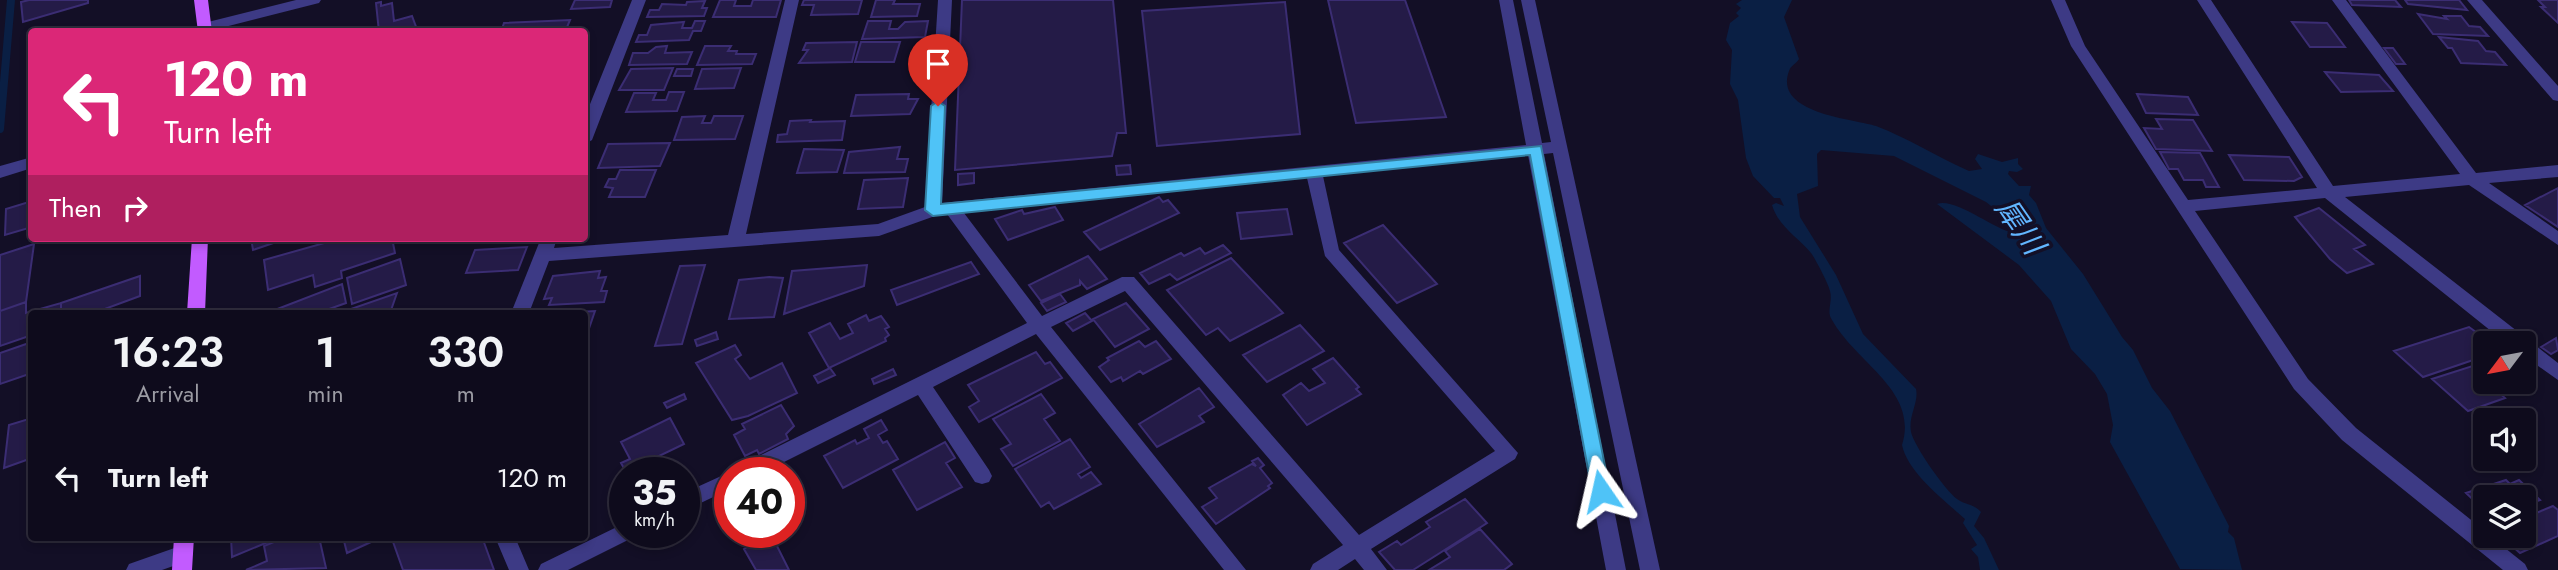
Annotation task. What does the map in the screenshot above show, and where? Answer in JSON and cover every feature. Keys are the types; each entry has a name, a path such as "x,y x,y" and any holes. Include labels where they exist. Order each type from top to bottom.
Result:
{"main road":[{"path":"201,0 205,28"},
{"path":"196,310 200,242"}],"street":[{"path":"209,28 314,0"},
{"path":"588,130 639,0"},
{"path":"736,239 792,0"},
{"path":"933,210 944,0"},
{"path":"1506,0 1616,570"},
{"path":"1528,0 1650,570"},
{"path":"2058,0 2078,46 2301,384 2349,434 2518,570"},
{"path":"2204,0 2328,192 2503,331"},
{"path":"2339,0 2472,179 2558,239"},
{"path":"2474,0 2558,96"},
{"path":"521,310 547,246 736,239 879,230 933,210 1558,147"},
{"path":"1,172 28,163"},
{"path":"1314,171 1331,251 1508,453 1320,570"},
{"path":"2182,206 2558,171"},
{"path":"952,209 1038,324 1236,570"},
{"path":"777,457 922,386 1038,324 1128,282 1377,570"},
{"path":"2536,356 2558,373"},
{"path":"922,386 982,476"},
{"path":"548,570 609,540"},
{"path":"507,541 519,570"},
{"path":"136,570 183,554"}],"water":[{"name":"犀川","path":"1742,0 1792,0 1784,17 1799,59 1789,71 1787,85 1793,97 1804,105 1835,117 1876,126 1969,171 1982,169 1975,159 1978,154 2002,162 2018,158 2018,164 2023,169 2017,172 2009,171 2008,174 2019,186 2031,186 2029,195 2036,203 2046,228 2083,274 2133,350 2152,388 2170,411 2229,526 2228,532 2234,538 2242,570 2180,569 2110,442 2113,425 2107,394 2095,374 2071,349 2051,301 2019,265 1937,204 1954,205 2014,233 2004,216 1986,202 1894,156 1821,150 1817,154 1818,186 1797,194 1800,217 1836,275 1863,334 1916,389 1911,432 1924,457 1952,494 1981,512 1974,526 1984,538 1999,570 1980,570 1978,557 1971,549 1977,545 1963,523 1965,519 1911,466 1902,445 1905,426 1902,409 1894,393 1832,320 1830,291 1819,266 1775,212 1772,205 1776,203 1784,206 1780,198 1774,198 1753,176 1746,158 1738,100 1730,84 1732,50 1726,40 1730,23 1739,16 1736,13 1741,8 1736,4"}],"building":[{"path":"88,0 88,3 23,22 21,2"},
{"path":"575,0 612,0 610,7 571,9"},
{"path":"720,0 736,0 734,6 751,6 753,0 781,0 776,17 713,17"},
{"path":"804,0 862,0 858,14 811,15 814,5 802,5"},
{"path":"876,0 895,0 893,4 920,4 917,16 871,17"},
{"path":"962,0 1113,0 1126,133 1117,133 1112,156 955,170"},
{"path":"1328,0 1405,0 1446,117 1356,123"},
{"path":"2349,0 2395,0 2401,7 2352,5"},
{"path":"2405,0 2459,0 2467,10 2408,4"},
{"path":"2538,0 2558,0 2558,23 2541,7 2545,7"},
{"path":"705,1 702,8 707,8 704,16 647,17 650,10 659,10 662,4 686,5 687,2"},
{"path":"381,2 381,6 392,3 394,21 412,16 416,28 379,28 376,3"},
{"path":"1285,2 1300,134 1157,146 1142,11"},
{"path":"2418,14 2447,19 2444,16 2461,16 2469,26 2480,27 2488,36 2433,34"},
{"path":"570,20 567,28 502,28 504,23"},
{"path":"695,21 705,21 701,31 693,31 689,40 636,42 639,35 647,35 651,25 684,22 682,28 692,28"},
{"path":"868,21 891,21 889,29 898,29 905,22 928,21 925,37 862,39"},
{"path":"2292,22 2327,23 2345,47 2310,47"},
{"path":"2439,37 2478,41 2486,51 2495,52 2506,65 2461,63 2452,48 2448,48"},
{"path":"857,42 852,62 799,63 808,50 803,50 806,43"},
{"path":"861,42 900,42 894,62 855,62"},
{"path":"667,46 665,53 692,52 687,64 629,65 633,53 648,53 656,47"},
{"path":"705,46 731,46 728,51 737,51 736,54 756,54 752,64 697,65"},
{"path":"2384,48 2393,48 2405,64 2396,64"},
{"path":"673,68 664,90 619,90 631,69"},
{"path":"741,68 734,88 695,89 702,69"},
{"path":"677,69 693,69 691,76 674,76"},
{"path":"2325,72 2379,75 2393,91 2341,92"},
{"path":"669,92 684,92 677,111 626,112 634,93 656,93 653,100 666,100"},
{"path":"909,94 908,99 918,99 910,114 851,116 856,95"},
{"path":"2137,94 2188,97 2198,115 2146,113"},
{"path":"705,116 702,123 711,123 714,116 743,116 735,139 674,140 682,117"},
{"path":"2156,119 2193,120 2212,151 2156,149 2144,128 2162,129"},
{"path":"811,120 810,122 845,121 842,140 777,142 778,135 787,134 790,121"},
{"path":"670,143 660,166 598,168 608,144"},
{"path":"900,147 897,159 908,159 905,172 844,173 849,152"},
{"path":"804,149 844,150 837,172 797,173"},
{"path":"2160,152 2200,153 2219,187 2206,187 2203,180 2184,180 2178,169 2169,169"},
{"path":"2229,155 2289,157 2302,177 2294,181 2244,180"},
{"path":"1130,165 1131,174 1117,175 1116,166"},
{"path":"620,170 656,170 645,197 609,197 613,188 605,187 609,179 616,179"},
{"path":"974,173 974,183 958,185 958,174"},
{"path":"908,178 903,207 858,209 864,180"},
{"path":"2558,188 2558,227 2525,205"},
{"path":"1159,197 1163,202 1168,200 1179,213 1100,250 1084,232"},
{"path":"28,202 28,228 5,235 6,209"},
{"path":"1055,207 1063,220 1008,240 995,219 1022,210 1024,214"},
{"path":"2319,208 2365,245 2354,249 2373,264 2347,273 2330,259 2295,217"},
{"path":"1287,209 1292,234 1241,239 1237,213"},
{"path":"1383,225 1437,284 1397,303 1344,243"},
{"path":"252,242 276,242 253,250"},
{"path":"328,242 393,242 395,253 341,271 342,278 315,287 313,275 268,290 264,260"},
{"path":"34,244 26,302 0,311 0,255"},
{"path":"1223,245 1231,253 1177,280 1170,274 1149,284 1140,273 1181,253 1184,256 1200,248 1205,254"},
{"path":"527,247 518,270 466,273 475,250"},
{"path":"1088,256 1107,279 1087,289 1080,281 1080,285 1041,301 1029,285"},
{"path":"1231,258 1283,313 1230,341 1218,328 1206,335 1167,290"},
{"path":"400,259 406,285 352,304 347,278"},
{"path":"971,262 979,274 897,305 891,290"},
{"path":"705,265 682,344 655,346 680,266"},
{"path":"867,265 864,286 784,314 792,271"},
{"path":"600,271 598,278 606,277 601,291 607,291 604,302 549,305 552,298 544,299 553,276"},
{"path":"140,276 140,296 102,310 61,310 61,303"},
{"path":"783,278 774,317 729,319 739,280"},
{"path":"342,284 346,303 326,310 275,310"},
{"path":"397,293 391,310 348,310"},
{"path":"1060,294 1066,302 1047,311 1041,303"},
{"path":"26,302 28,336 0,346 0,311"},
{"path":"61,303 61,310 36,310"},
{"path":"1126,303 1149,329 1115,347 1093,319"},
{"path":"588,311 595,311 588,331"},
{"path":"1085,313 1092,321 1073,331 1066,323"},
{"path":"866,315 869,321 881,316 889,327 885,329 889,335 885,338 886,341 829,368 809,333 830,323 840,339 853,333 848,324"},
{"path":"1300,325 1324,351 1267,382 1243,355"},
{"path":"2469,327 2474,331 2473,360 2423,377 2394,351"},
{"path":"716,332 718,339 697,346 695,340"},
{"path":"2556,338 2558,350 2551,354 2541,347"},
{"path":"1139,341 1145,347 1156,341 1171,359 1143,374 1140,371 1123,381 1121,377 1111,382 1099,367 1109,360 1107,358"},
{"path":"28,343 28,374 0,384 0,353"},
{"path":"735,345 741,355 735,359 750,379 782,363 797,393 748,416 732,420 696,363"},
{"path":"1036,352 1045,364 1050,362 1062,378 979,422 969,407 979,401 968,385"},
{"path":"1333,358 1359,387 1356,389 1361,394 1307,425 1283,395 1301,383 1309,391 1325,383 1313,369"},
{"path":"2473,366 2473,394 2501,394 2505,398 2468,411 2432,379"},
{"path":"830,368 835,375 818,383 814,376"},
{"path":"893,369 896,375 874,384 872,379"},
{"path":"1199,388 1214,407 1199,416 1204,422 1157,447 1139,424"},
{"path":"684,394 686,399 667,408 664,403"},
{"path":"1041,394 1055,413 1044,419 1060,441 1013,466 1001,449 1011,444 993,419"},
{"path":"781,405 794,426 786,434 788,439 759,454 757,450 745,456 734,435 745,429 742,424"},
{"path":"670,418 684,444 657,457 629,457 621,442"},
{"path":"28,419 28,459 4,468 9,425"},
{"path":"881,420 887,430 878,435 883,443 887,441 898,459 843,488 824,456 855,440 857,444 869,438 864,429"},
{"path":"1070,439 1090,467 1078,474 1081,478 1091,472 1101,484 1054,509 1049,502 1041,507 1015,469"},
{"path":"945,442 955,458 946,463 962,487 917,510 893,470"},
{"path":"1258,458 1264,465 1260,468 1272,483 1268,486 1270,488 1216,524 1202,507 1217,498 1209,488 1252,464 1256,466 1252,461"},
{"path":"2506,480 2510,484 2519,480 2524,485 2491,485"},
{"path":"2473,491 2473,500 2466,493"},
{"path":"1465,499 1487,523 1413,570 1395,570 1379,552 1397,541 1401,545 1430,527 1426,522"},
{"path":"2553,506 2558,510 2558,536 2536,546 2536,513"},
{"path":"1480,529 1512,564 1504,570 1429,570 1450,557 1445,551"},
{"path":"231,541 270,541 232,557"},
{"path":"276,541 320,541 326,568 246,570 267,561 264,546"},
{"path":"344,541 373,541 347,553"},
{"path":"393,541 483,541 494,570 403,570"},
{"path":"778,548 789,570 756,570 744,549"},
{"path":"2514,548 2531,548 2520,553"}],"waterway":[{"path":"0,129 11,0"}],"route":[{"path":"938,106 932,185 933,210 1536,149 1601,491"}]}
